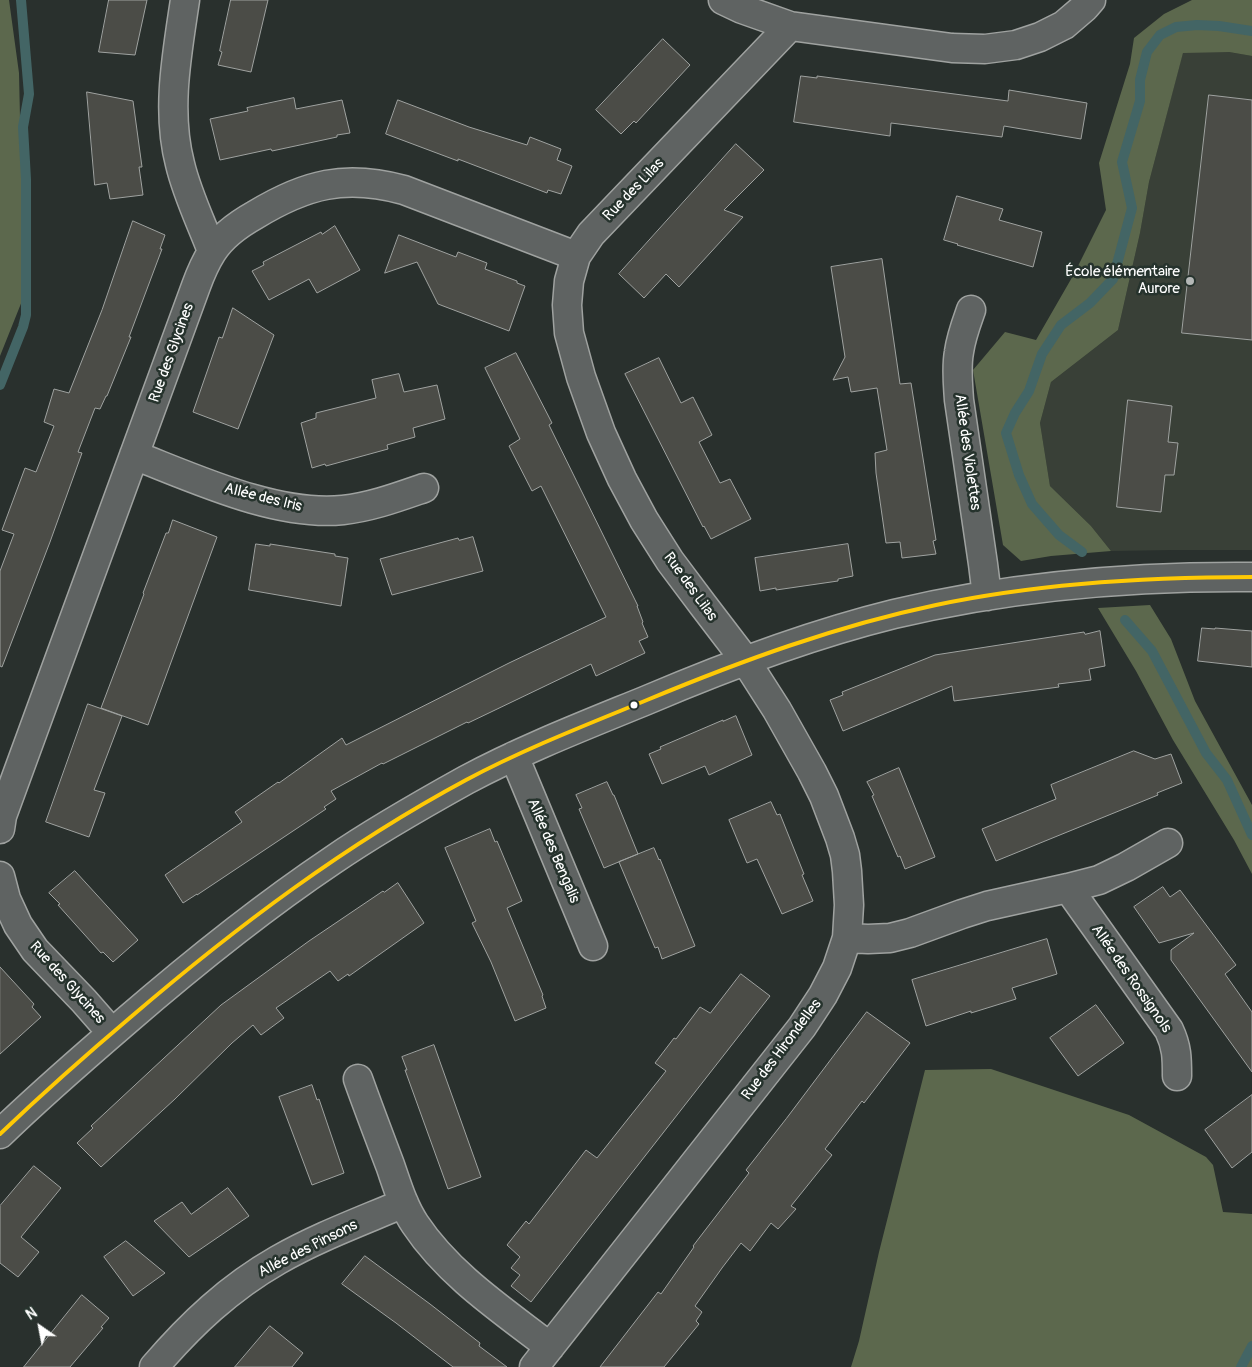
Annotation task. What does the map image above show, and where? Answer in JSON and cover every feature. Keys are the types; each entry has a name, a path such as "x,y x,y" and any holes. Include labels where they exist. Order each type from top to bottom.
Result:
{"street":[{"path":"185,0 174,89 174,130 180,164 212,251"},
{"path":"722,0 790,26 952,48 985,49 1016,45 1040,37 1064,24 1091,0"},
{"name":"Rue des Lilas","path":"745,660 670,561 644,520 622,479 601,433 581,376 569,333 567,305 569,281 576,256 591,234 790,26"},
{"name":"Rue des Glycines","path":"0,829 2,816 196,286 212,251 225,237 244,221 293,194 323,184 355,182 404,190 576,256"},
{"name":"Allée des Violettes","path":"971,310 958,354 959,400 984,564 987,596"},
{"name":"Allée des Iris","path":"134,455 237,494 279,506 312,510 343,510 382,502 424,488"},
{"path":"0,1134 50,1087 172,982 278,898 333,860 425,804 468,779 514,756 745,660 892,614 987,596 1114,581 1252,577"},
{"name":"Rue des Hirondelles","path":"542,1357 802,1027 823,995 837,968 847,938 849,905 847,871 840,838 824,796 812,772 777,710 745,660"},
{"name":"Allée des Bengalis","path":"514,756 593,946"},
{"path":"847,938 890,938 910,934 987,906 1099,880 1168,843"},
{"name":"Rue des Glycines","path":"0,876 6,899 18,926 34,950 84,1001 112,1033"},
{"name":"Allée des Rossignols","path":"1068,888 1168,1030 1175,1043 1177,1076"},
{"path":"358,1079 404,1203 414,1223 435,1250 456,1272 491,1302 542,1357"},
{"name":"Allée des Pinsons","path":"154,1367 202,1315 278,1260 330,1234 404,1203"}],"shaded area":[{"name":"École élémentaire Aurore","path":"1183,52 1229,52 1252,56 1252,550 1111,551 1091,526 1050,486 1040,423 1051,382 1118,330 1140,233 1149,182"}],"green space":[{"path":"0,0 9,0 19,73 24,296 0,356"},
{"path":"1192,0 1252,0 1252,56 1229,52 1183,53 1149,182 1140,233 1118,330 1051,382 1040,423 1050,486 1091,526 1111,551 1051,556 1021,561 1003,545 973,370 1005,332 1036,340 1074,274 1106,210 1099,163 1130,64 1134,38 1164,14"},
{"path":"1150,605 1171,639 1195,701 1252,805 1252,874 1098,608"},
{"path":"991,1069 1129,1115 1206,1157 1213,1165 1223,1212 1252,1214 1252,1367 851,1367 925,1070"}],"building":[{"path":"109,0 147,0 135,55 99,52"},
{"path":"231,0 268,0 251,72 218,65"},
{"path":"663,39 690,65 636,123 634,121 621,134 596,110"},
{"path":"801,76 817,78 817,76 1008,101 1009,90 1087,103 1081,139 1004,126 1002,137 891,123 890,136 794,122"},
{"path":"87,92 133,101 142,167 139,167 143,195 110,199 107,183 95,185"},
{"path":"1209,95 1252,100 1252,340 1182,333"},
{"path":"294,98 296,109 342,100 350,133 272,151 271,149 220,160 210,119 248,111 247,108"},
{"path":"398,100 469,127 527,145 530,137 561,149 557,160 572,166 561,194 548,190 547,193 386,134"},
{"path":"736,144 764,170 724,210 743,217 679,287 666,274 644,298 619,274"},
{"path":"957,196 1003,209 999,220 1042,232 1033,267 944,240"},
{"path":"133,221 165,235 160,249 162,249 129,337 131,337 107,396 100,409 95,408 78,452 82,453 2,667 0,666 0,571 14,534 2,530 25,468 36,472 54,426 44,422 54,389 69,393 102,310"},
{"path":"335,226 360,270 317,293 309,279 269,300 252,271 264,265 263,262"},
{"path":"399,235 456,257 458,252 487,263 485,269 525,286 509,331 438,304 417,262 385,273"},
{"path":"882,259 900,384 911,383 936,540 933,541 936,554 902,558 900,542 886,543 875,453 887,450 877,388 851,392 848,377 833,380 845,357 831,267"},
{"path":"233,308 274,335 238,429 193,412 219,337 222,338"},
{"path":"516,353 552,423 549,425 638,606 648,637 639,641 645,653 596,676 591,664 382,763 331,791 336,799 324,807 326,809 183,903 165,875 242,822 235,812 342,738 346,745 509,663 606,617 541,486 532,491 509,446 520,439 485,368"},
{"path":"659,358 681,403 693,397 712,435 699,442 720,483 730,479 751,519 711,539 703,527 625,374"},
{"path":"399,374 404,392 437,385 445,419 413,428 415,437 387,445 388,449 312,468 301,423 316,418 316,413 376,398 372,380"},
{"path":"1128,400 1172,406 1168,442 1178,443 1174,475 1165,475 1161,512 1117,507"},
{"path":"173,520 217,537 148,725 101,708 143,593 166,533 168,533"},
{"path":"473,537 483,571 392,595 380,559 458,538 459,540"},
{"path":"256,544 270,546 270,544 335,554 335,556 348,558 341,606 249,590"},
{"path":"848,544 853,576 838,579 838,581 760,591 755,558"},
{"path":"1202,628 1252,631 1252,667 1198,661"},
{"path":"1100,631 1105,666 1089,669 1091,680 1058,684 1059,687 954,701 952,686 843,731 830,700 843,695 842,692 935,655"},
{"path":"88,704 122,716 94,790 105,793 89,837 46,822"},
{"path":"736,716 752,755 709,775 705,766 662,784 649,754 661,749 660,747"},
{"path":"1134,751 1155,759 1171,754 1182,783 1157,793 1158,795 996,861 982,829 1056,799 1051,785"},
{"path":"899,768 935,857 905,869 900,856 898,857 872,796 874,795 867,782"},
{"path":"607,782 638,854 604,868 579,809 582,808 576,795"},
{"path":"771,802 777,815 780,814 813,901 782,914 757,859 747,863 729,820"},
{"path":"490,829 495,842 497,841 522,901 507,908 543,995 546,1008 515,1021 491,962 472,923 476,921 445,848"},
{"path":"654,848 695,946 662,959 658,947 655,948 619,862"},
{"path":"75,871 138,940 113,962 103,952 101,953 49,893"},
{"path":"398,883 424,923 349,976 348,974 338,981 330,971 276,1008 284,1018 261,1035 253,1025 101,1167 77,1143 93,1128 91,1126 221,1005 309,941"},
{"path":"1163,887 1170,897 1180,890 1236,965 1225,974 1252,1012 1252,1072 1171,960 1171,950 1194,933 1159,943 1134,907"},
{"path":"1047,939 1057,974 1012,988 1016,999 926,1026 912,980"},
{"path":"0,967 34,1004 32,1007 41,1017 0,1054"},
{"path":"741,974 770,996 531,1302 511,1286 520,1275 511,1268 520,1257 507,1245 526,1221 529,1224 586,1150 597,1158 666,1071 655,1063 674,1038 676,1039 700,1007 710,1013"},
{"path":"1096,1005 1124,1043 1078,1076 1050,1038"},
{"path":"867,1012 910,1043 864,1103 862,1101 825,1149 832,1155 791,1206 796,1209 778,1229 771,1223 750,1251 741,1243 695,1306 702,1312 696,1321 699,1324 664,1367 600,1367 658,1292 661,1294 693,1246 749,1173 746,1170"},
{"path":"434,1045 481,1177 448,1189 402,1057"},
{"path":"312,1085 317,1100 319,1099 344,1173 312,1185 279,1097"},
{"path":"1252,1095 1252,1152 1232,1168 1205,1130"},
{"path":"34,1166 61,1188 21,1237 39,1252 18,1277 0,1263 0,1206"},
{"path":"228,1188 249,1216 189,1257 154,1221 182,1202 191,1214"},
{"path":"126,1241 165,1273 133,1296 104,1257"},
{"path":"365,1256 480,1343 479,1346 507,1367 453,1367 342,1284"},
{"path":"82,1295 109,1318 101,1327 103,1328 70,1367 24,1367"},
{"path":"270,1326 303,1353 292,1367 235,1367"}],"waterway":[{"path":"0,385 26,315 26,179 23,127 29,94 21,0"},
{"path":"1082,552 1059,535 1032,504 1019,475 1006,433 1015,413 1029,391 1042,354 1061,325 1090,303 1113,279 1132,208 1122,162 1140,101 1140,80 1147,52 1160,35 1176,27 1197,25 1219,26 1252,31"},
{"path":"1125,620 1152,651 1206,753 1227,780 1252,835"},
{"path":"1241,1367 1252,1346"}],"transit line":[{"path":"0,1134 82,1059 171,983 251,919 335,860 421,805 466,780 533,748 753,658 862,623 936,605 975,597 1054,586 1173,578 1252,577"}],"place":[{"name":"École élémentaire Aurore","path":"1190,281"}]}
